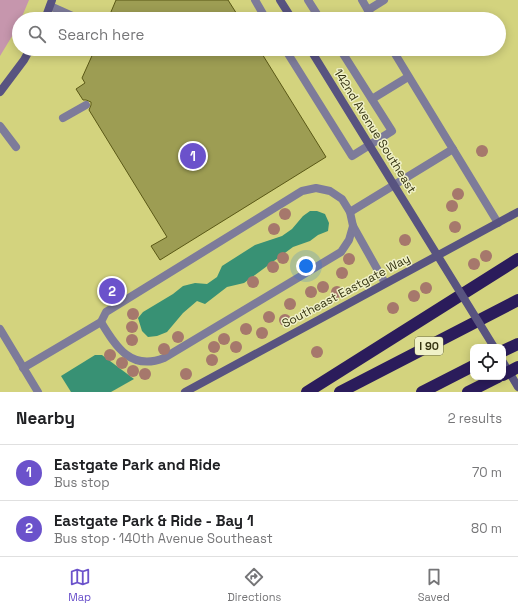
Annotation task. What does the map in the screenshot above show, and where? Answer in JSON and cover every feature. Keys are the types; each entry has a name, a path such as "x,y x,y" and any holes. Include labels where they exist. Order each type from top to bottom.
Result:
{"highway":[{"path":"308,392 518,258"},
{"name":"I 90","path":"340,392 518,300"},
{"path":"506,350 518,344"},
{"path":"422,392 470,368"},
{"path":"468,392 490,380"}],"street":[{"path":"255,0 262,12"},
{"path":"280,0 288,12"},
{"path":"308,0 316,12"},
{"path":"362,0 368,10 384,0"},
{"path":"51,3 67,12"},
{"path":"0,92 26,56"},
{"path":"289,56 352,156 392,130 344,56"},
{"name":"142nd Avenue Southeast","path":"314,56 492,344"},
{"path":"396,56 498,223"},
{"path":"372,99 408,76"},
{"path":"63,118 86,105"},
{"path":"0,126 16,147"},
{"path":"350,212 453,149"},
{"path":"23,368 101,322 106,312 302,191 316,188 330,191 342,199 350,212 352,226 349,240 340,252 164,358 156,361 139,361 131,359 124,354 111,339 101,322"},
{"name":"Southeast Eastgate Way","path":"185,392 518,212"},
{"path":"352,226 385,283"},
{"path":"0,329 38,392"},
{"path":"506,371 518,387"}],"shaded area":[{"path":"0,0 29,0 24,12 12,12 12,36 0,56"},
{"path":"310,211 317,211 325,214 329,223 328,231 318,235 310,241 293,247 244,283 227,287 205,304 197,301 183,313 167,332 157,336 148,337 142,331 138,318 143,312 173,294 183,286 195,283 207,284 217,277 222,266 255,245 282,236 292,229 303,216"},
{"path":"95,355 102,355 134,379 111,392 71,392 61,376"}],"building":[{"path":"116,0 228,0 236,12 111,12"},
{"path":"92,56 263,56 326,157 160,260 151,246 167,237 89,110 91,102 83,100 76,89 85,83 82,78"}],"place":[{"name":"Eastgate Park and Ride","path":"193,156"},
{"name":"Eastgate Park & Ride - Bay 1","path":"112,291"}]}
